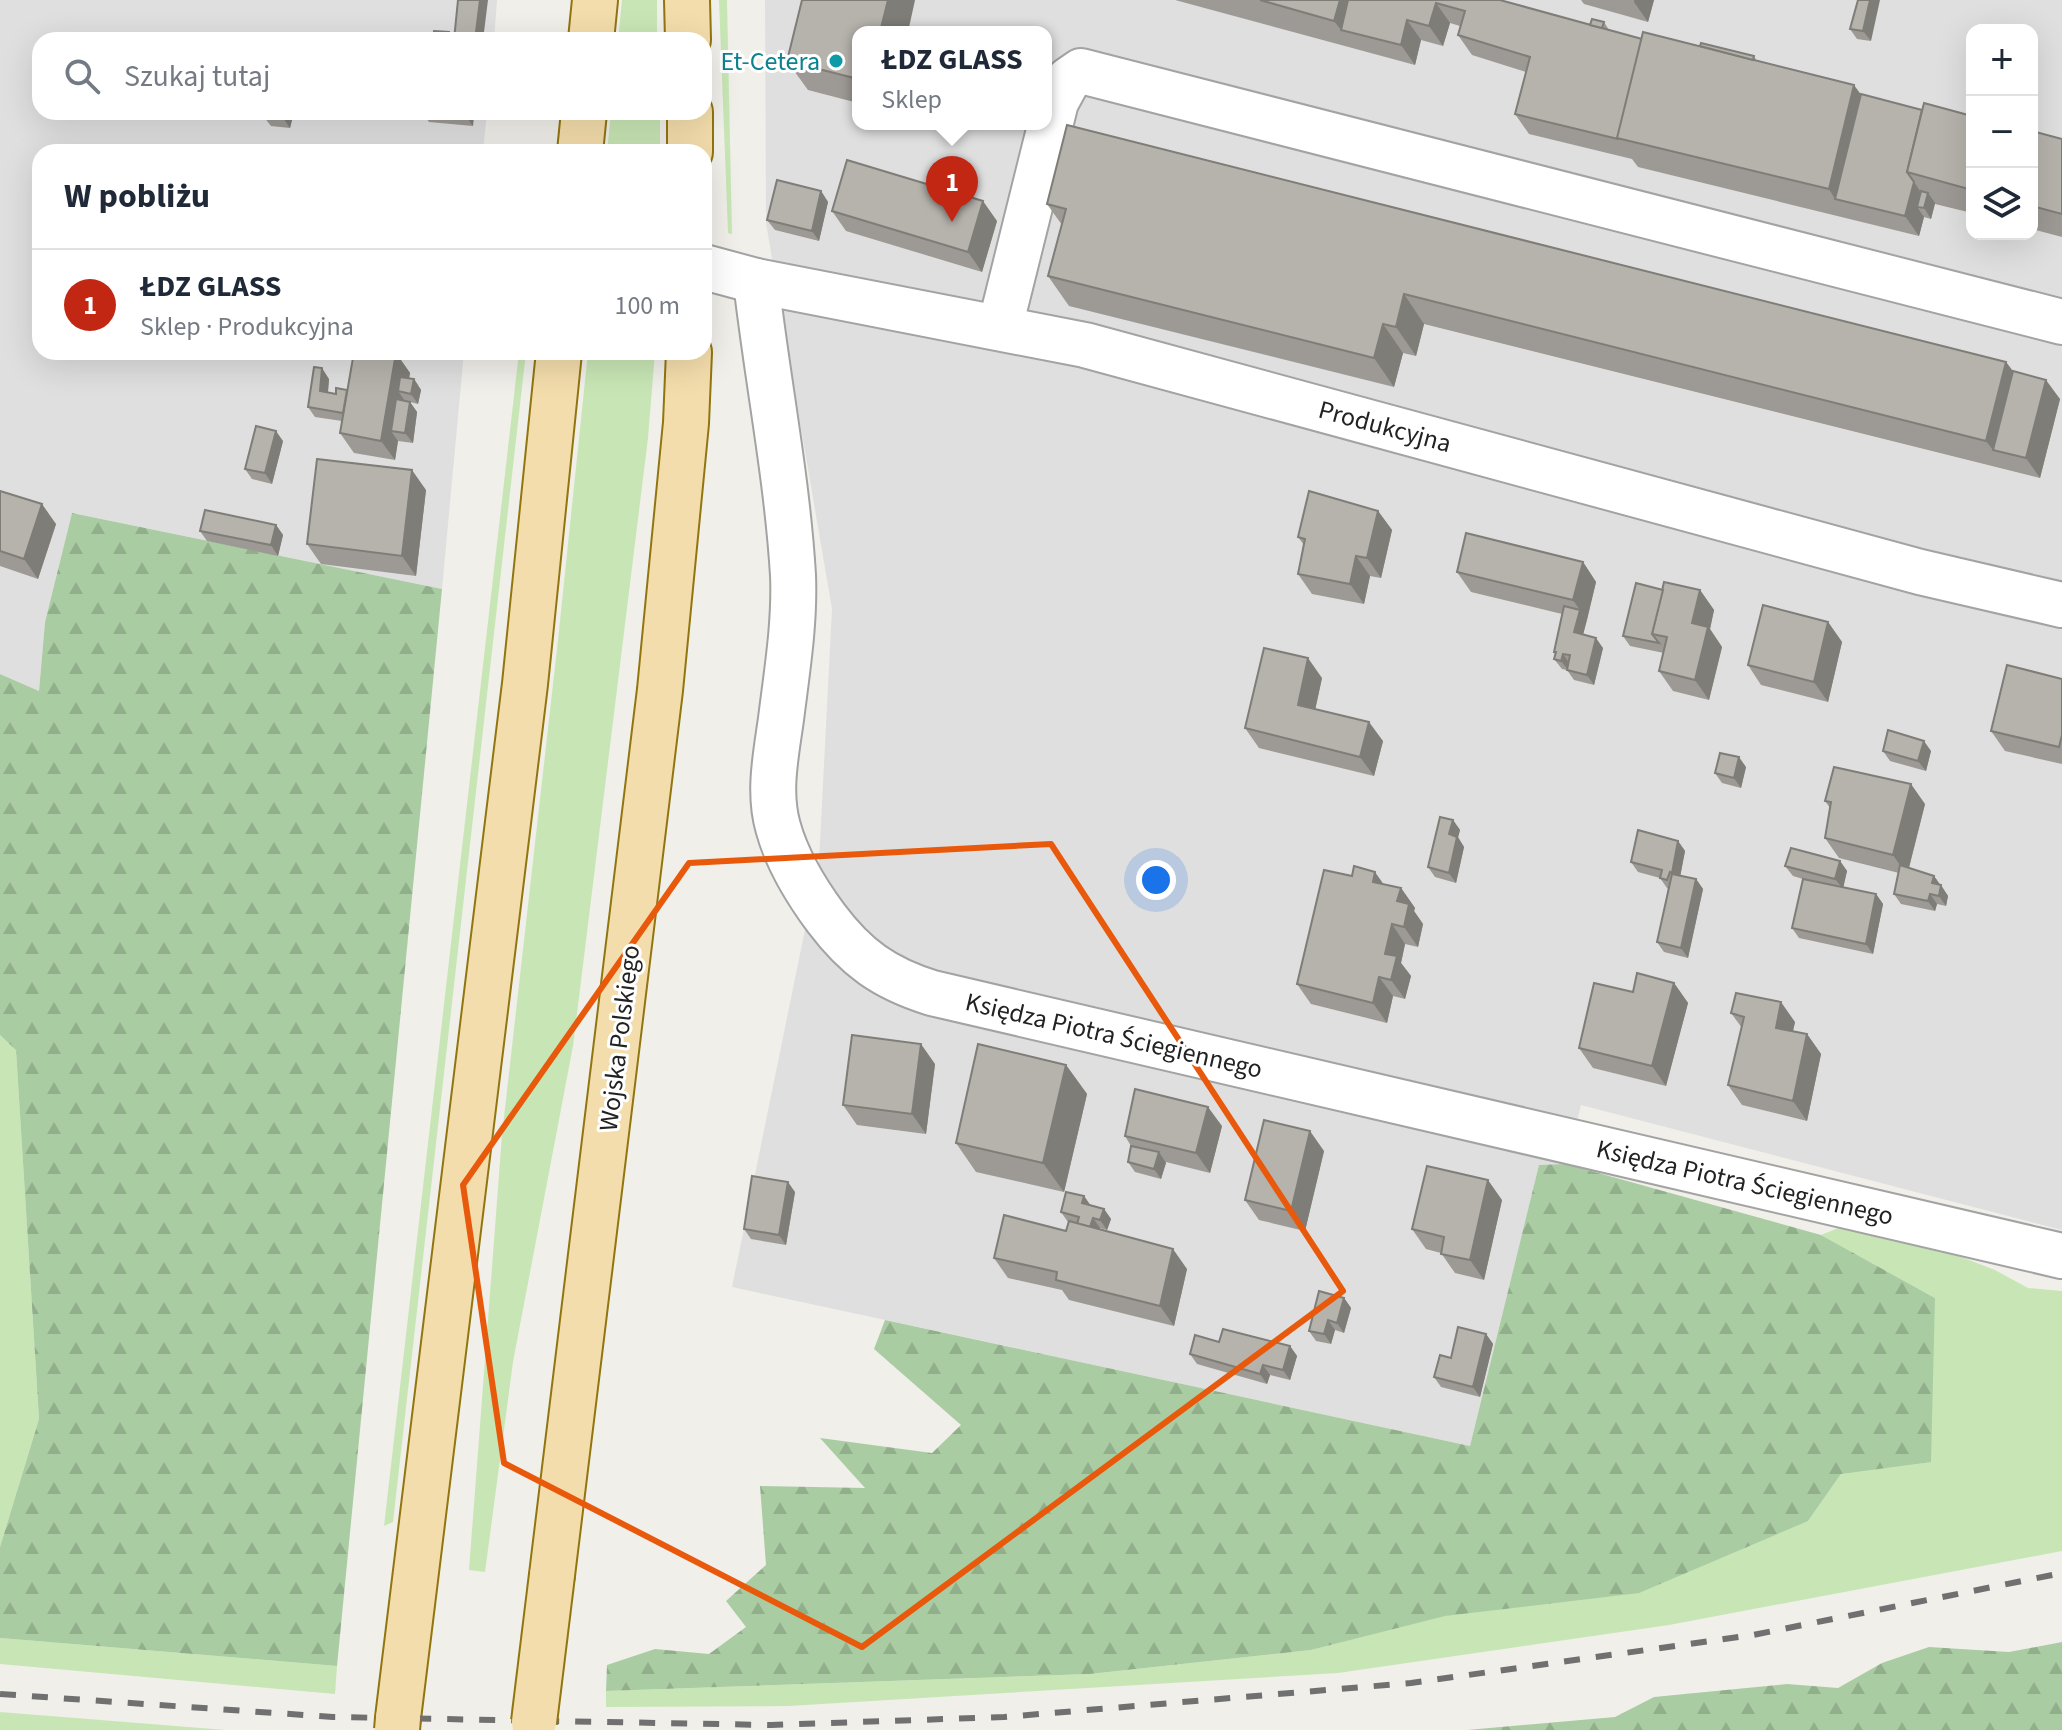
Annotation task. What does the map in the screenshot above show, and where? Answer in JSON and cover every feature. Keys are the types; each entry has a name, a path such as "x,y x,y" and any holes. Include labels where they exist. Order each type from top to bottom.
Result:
{"main road":[{"path":"592,32 595,0"},
{"path":"687,0 688,32"},
{"path":"581,144 583,120"},
{"path":"690,120 690,144"},
{"path":"397,1724 525,684 558,360"},
{"name":"Wojska Polskiego","path":"534,1726 660,690 686,423 689,360"}],"street":[{"path":"1052,118 1056,102 1068,80 1081,71 2062,322"},
{"path":"1000,327 1049,130"},
{"name":"Produkcyjna","path":"712,269 756,281 1085,345 1920,572 2062,605"},
{"name":"Księdza Piotra Ściegiennego","path":"756,281 793,574 791,642 773,775 778,826 799,876 817,906 837,933 872,967 907,985 932,993 2062,1256"}],"highlighted area":[{"path":"1051,844 1343,1291 862,1647 504,1463 463,1185 689,863"}],"shaded area":[{"path":"0,0 497,0 495,32 32,32 32,120 486,120 484,144 32,144 32,360 463,360 442,589 72,513 45,622 39,691 0,674"},
{"path":"765,0 2062,0 2062,1230 1581,1105 1566,1164 1539,1166 1470,1446 732,1287 819,861 832,609 766,223"}],"green space":[{"path":"622,0 657,0 657,32 619,32"},
{"path":"719,0 727,0 732,234 728,233"},
{"path":"610,120 660,120 660,144 608,144"},
{"path":"518,360 525,360 393,1522 384,1526"},
{"path":"587,360 654,360 648,438 573,1046 513,1362 485,1572 469,1570 502,1135"},
{"path":"72,513 442,589 337,1666 0,1638 0,1547 39,1419 16,1050 0,1035 0,674 39,691 45,622"},
{"path":"0,1035 16,1049 39,1419 0,1547"},
{"path":"1566,1164 1821,1235 1935,1298 1931,1462 1841,1474 1808,1521 1639,1593 1445,1616 1311,1650 1090,1674 606,1691 607,1665 655,1649 709,1654 746,1627 726,1601 766,1565 760,1486 865,1488 820,1438 932,1453 961,1425 874,1349 885,1320 1470,1446 1539,1165"},
{"path":"1841,1227 1922,1242 1995,1270 2028,1288 2062,1291 2062,1551 1669,1625 1338,1673 789,1706 606,1707 606,1691 1090,1674 1311,1650 1808,1521 1841,1474 1935,1298 1821,1235"},
{"path":"0,1638 337,1666 335,1694 0,1664"},
{"path":"2062,1642 2062,1730 1467,1730 1615,1717 1654,1697 1787,1684 1838,1688 1882,1663 1929,1647 2009,1652"},
{"path":"0,1712 226,1730 0,1730"}],"building":[{"path":"458,0 480,0 476,32 455,32"},
{"path":"802,0 888,0 882,26 852,26 852,77 787,61"},
{"path":"1260,0 1340,0 1334,21"},
{"path":"1348,0 1500,0 1642,39 1618,139 1515,114 1530,57 1458,35 1465,11 1436,3 1429,26 1407,20 1401,45 1341,30"},
{"path":"1858,0 1870,0 1863,31 1850,29"},
{"path":"1592,19 1604,22 1602,28 1590,25"},
{"path":"1643,32 1854,85 1829,189 1617,138"},
{"path":"1701,43 1754,56 1753,60 1700,46"},
{"path":"1861,94 1922,110 1907,172 1914,182 1905,216 1835,199"},
{"path":"1924,103 1966,114 1966,188 1907,172"},
{"path":"1067,125 2006,362 1986,441 1404,294 1396,327 1383,324 1374,358 1048,276 1066,209 1047,204"},
{"path":"2038,133 2062,139 2062,214 2038,208"},
{"path":"847,160 983,201 968,252 832,211"},
{"path":"777,180 821,191 812,231 767,220"},
{"path":"1921,191 1928,193 1924,208 1917,207"},
{"path":"353,360 395,360 381,441 340,433"},
{"path":"314,367 322,368 320,391 336,394 336,388 347,390 343,413 308,407"},
{"path":"2013,371 2046,380 2026,458 1993,450"},
{"path":"400,377 414,379 411,394 398,391"},
{"path":"396,399 410,402 405,433 391,431"},
{"path":"256,426 276,431 265,473 245,469"},
{"path":"317,459 412,470 402,556 307,544"},
{"path":"0,491 42,504 24,559 0,551"},
{"path":"1309,491 1378,511 1367,558 1356,556 1350,584 1298,574 1305,539 1298,537"},
{"path":"205,510 276,525 271,545 200,531"},
{"path":"1466,533 1583,562 1573,600 1457,572"},
{"path":"1664,582 1700,590 1692,623 1708,627 1695,680 1659,671 1667,637 1652,634"},
{"path":"1636,583 1663,590 1652,634 1659,643 1623,636"},
{"path":"1763,605 1828,622 1814,682 1748,665"},
{"path":"1564,606 1580,610 1574,632 1596,638 1587,675 1567,670 1570,655 1563,654 1561,661 1554,659"},
{"path":"1264,648 1308,658 1298,705 1369,722 1360,757 1245,728"},
{"path":"2007,665 2062,679 2062,735 2059,747 1991,731"},
{"path":"1888,730 1924,741 1918,761 1883,751"},
{"path":"1720,753 1739,757 1734,778 1715,773"},
{"path":"1834,767 1911,784 1893,855 1825,838 1831,802 1825,801"},
{"path":"1440,817 1453,820 1449,834 1457,837 1449,873 1428,867"},
{"path":"1638,830 1678,841 1672,873 1667,880 1660,878 1662,870 1631,862"},
{"path":"1791,848 1840,861 1835,879 1785,866"},
{"path":"1900,865 1934,876 1932,883 1941,885 1939,896 1930,894 1928,901 1894,894"},
{"path":"1354,866 1375,872 1373,882 1401,888 1397,901 1409,904 1404,927 1392,924 1385,954 1397,956 1391,980 1379,977 1373,1003 1297,984 1324,870 1352,876"},
{"path":"1672,874 1696,879 1681,948 1657,942"},
{"path":"1803,879 1876,894 1866,944 1792,928"},
{"path":"1637,973 1674,983 1652,1066 1579,1048 1594,983 1633,992"},
{"path":"1736,993 1781,1002 1776,1028 1807,1034 1793,1101 1728,1085 1744,1017 1731,1013"},
{"path":"852,1035 921,1044 912,1114 843,1105"},
{"path":"978,1044 1066,1065 1043,1163 956,1143"},
{"path":"1135,1089 1208,1107 1196,1153 1125,1136"},
{"path":"1264,1120 1310,1131 1291,1211 1245,1200"},
{"path":"1131,1146 1159,1152 1154,1169 1128,1162"},
{"path":"1427,1166 1488,1180 1470,1260 1441,1254 1444,1237 1412,1229"},
{"path":"752,1176 788,1182 779,1235 744,1229"},
{"path":"1066,1192 1084,1196 1082,1203 1104,1209 1100,1220 1093,1218 1090,1227 1077,1224 1079,1217 1061,1212"},
{"path":"1004,1215 1066,1231 1069,1221 1173,1249 1160,1306 1056,1280 1057,1272 994,1258"},
{"path":"1319,1291 1344,1298 1337,1323 1328,1320 1324,1334 1309,1331"},
{"path":"1458,1327 1486,1334 1473,1387 1434,1377 1440,1355 1451,1358"},
{"path":"1223,1329 1290,1346 1283,1370 1263,1365 1260,1374 1190,1354 1195,1335 1219,1342"}],"railway":[{"path":"0,1694 333,1717 771,1725 1004,1717 1411,1683 1753,1635 2062,1573"}],"place":[{"name":"Et-Cetera","path":"836,61"},
{"name":"ŁDZ GLASS","path":"952,222"}]}
